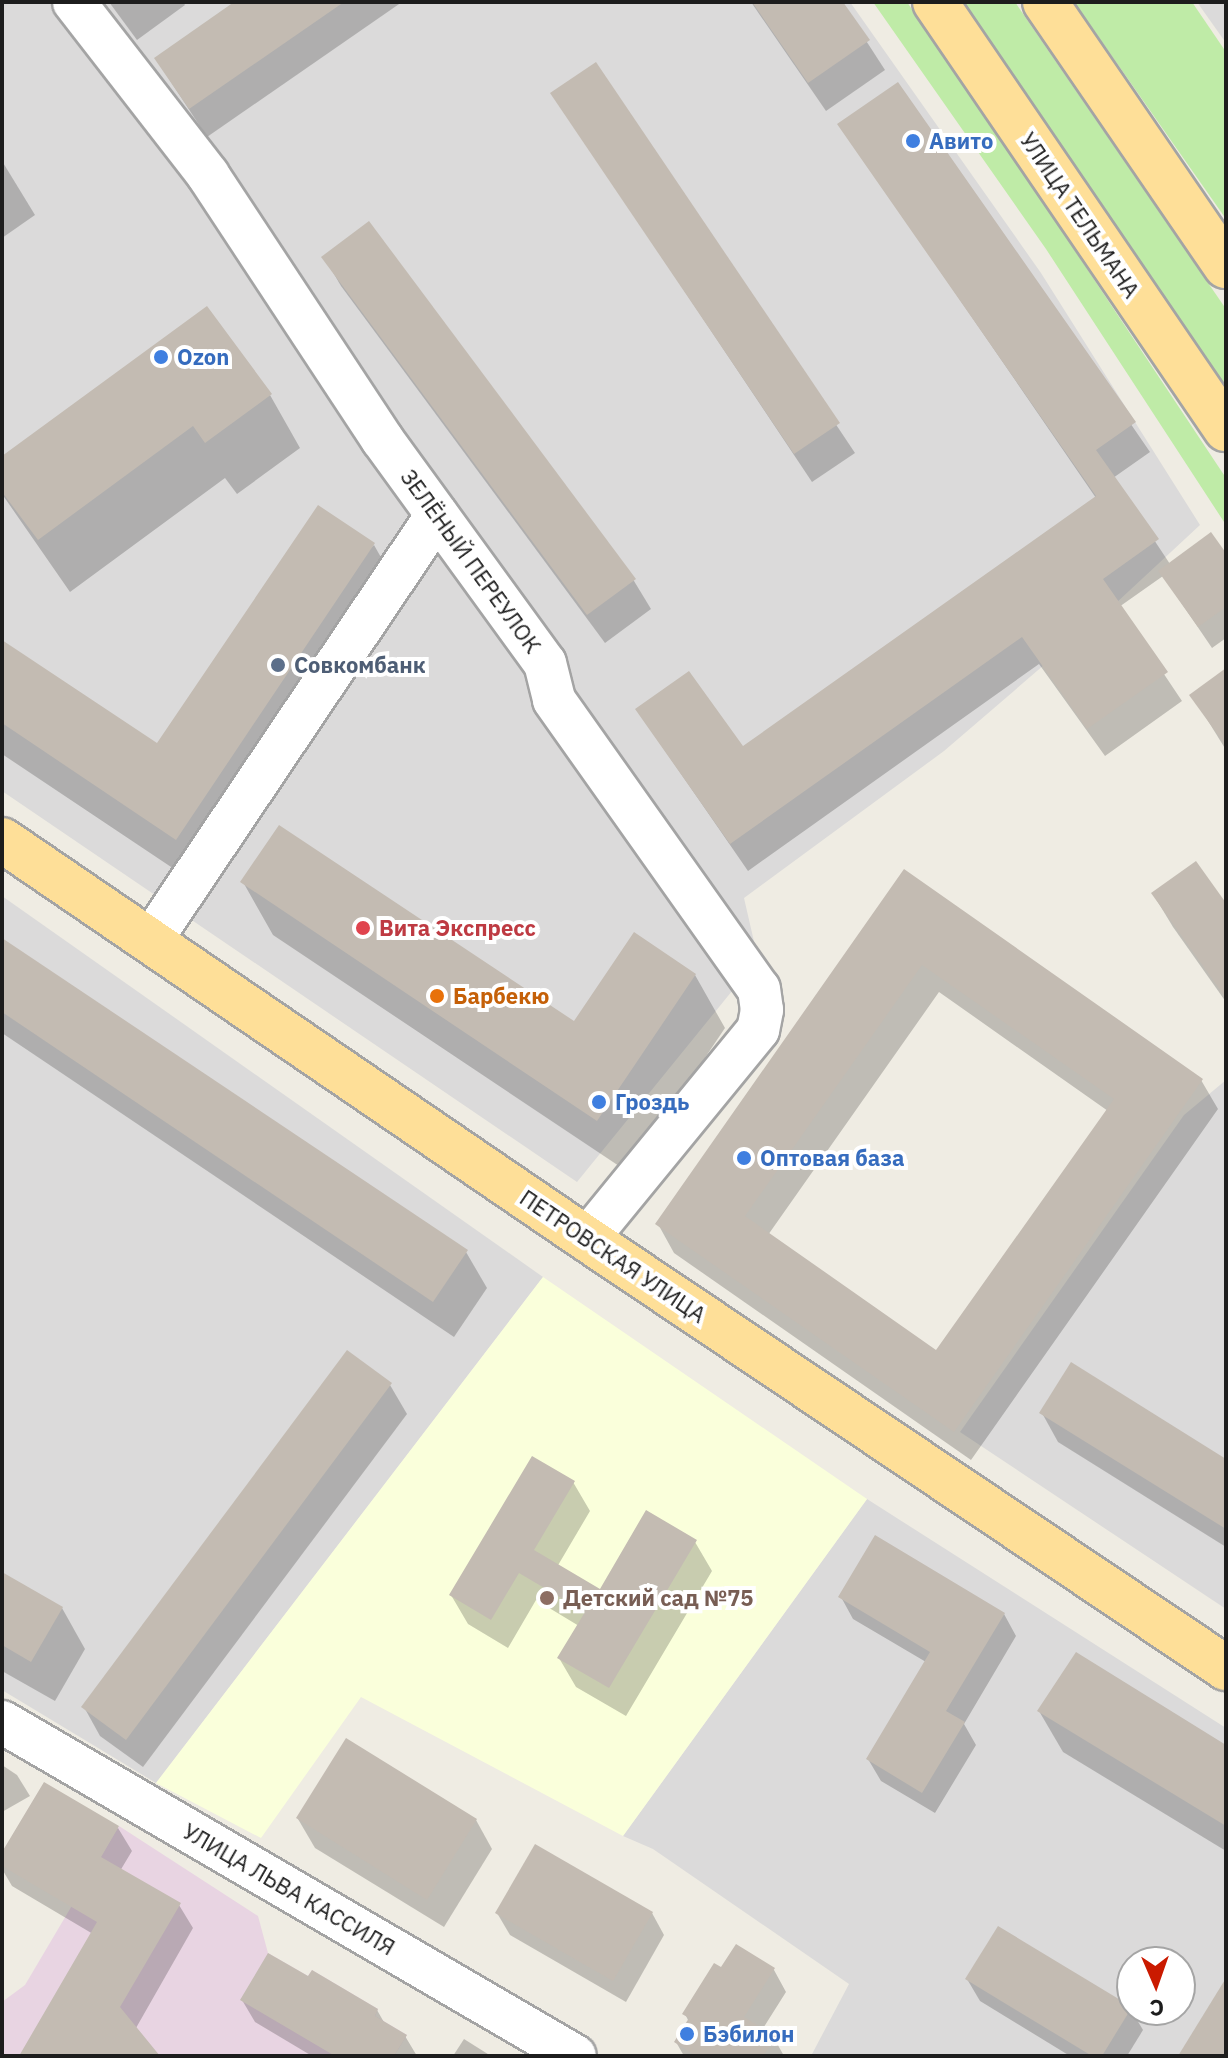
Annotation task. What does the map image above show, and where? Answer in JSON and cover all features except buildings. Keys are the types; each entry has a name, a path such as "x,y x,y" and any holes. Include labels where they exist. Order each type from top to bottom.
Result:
{"main road":[{"name":"УЛИЦА ТЕЛЬМАНА","path":"935,2 1226,429"},
{"path":"1045,2 1226,266"},
{"name":"ПЕТРОВСКАЯ УЛИЦА","path":"2,840 587,1239 1226,1668"}],"street":[{"name":"ЗЕЛЁНЫЙ ПЕРЕУЛОК","path":"74,2 208,175 364,413 545,663 554,700 759,989 762,1010 758,1030 587,1239"},
{"path":"151,940 437,515"},
{"name":"УЛИЦА ЛЬВА КАССИЛЯ","path":"2,1722 575,2056"}],"shaded area":[{"path":"2,2 850,2 1041,273 1200,525 1115,604 944,751 744,898 758,959 577,1182 2,791"},
{"path":"1197,2 1226,2 1226,43"},
{"path":"2,896 543,1277 156,1783 2,1690"},
{"path":"1226,1080 1226,1609 960,1432 1184,1115"},
{"name":"Детский сад №75","path":"543,1277 867,1499 623,1836 361,1697 261,1838 156,1783"},
{"path":"867,1499 1226,1728 1226,2056 811,2056 849,1984 653,1849 623,1836"},
{"path":"119,1826 258,1916 268,1953 308,1976 312,1970 378,2009 375,2016 407,2035 394,2056 2,2056 2,2002 25,1985"}],"green space":[{"path":"873,2 907,2 1030,183 1226,478 1226,525 1046,249"},
{"path":"956,2 1015,2 1226,309 1226,399"},
{"path":"1074,2 1192,2 1226,52 1226,219"}],"place":[{"name":"Авито","path":"913,141"},
{"name":"Ozon","path":"161,357"},
{"name":"Совкомбанк","path":"278,665"},
{"name":"Вита Экспресс","path":"363,928"},
{"name":"Барбекю","path":"437,996"},
{"name":"Гроздь","path":"599,1102"},
{"name":"Оптовая база","path":"744,1158"},
{"name":"Детский сад №75","path":"547,1598"},
{"name":"Бэбилон","path":"687,2034"}]}
